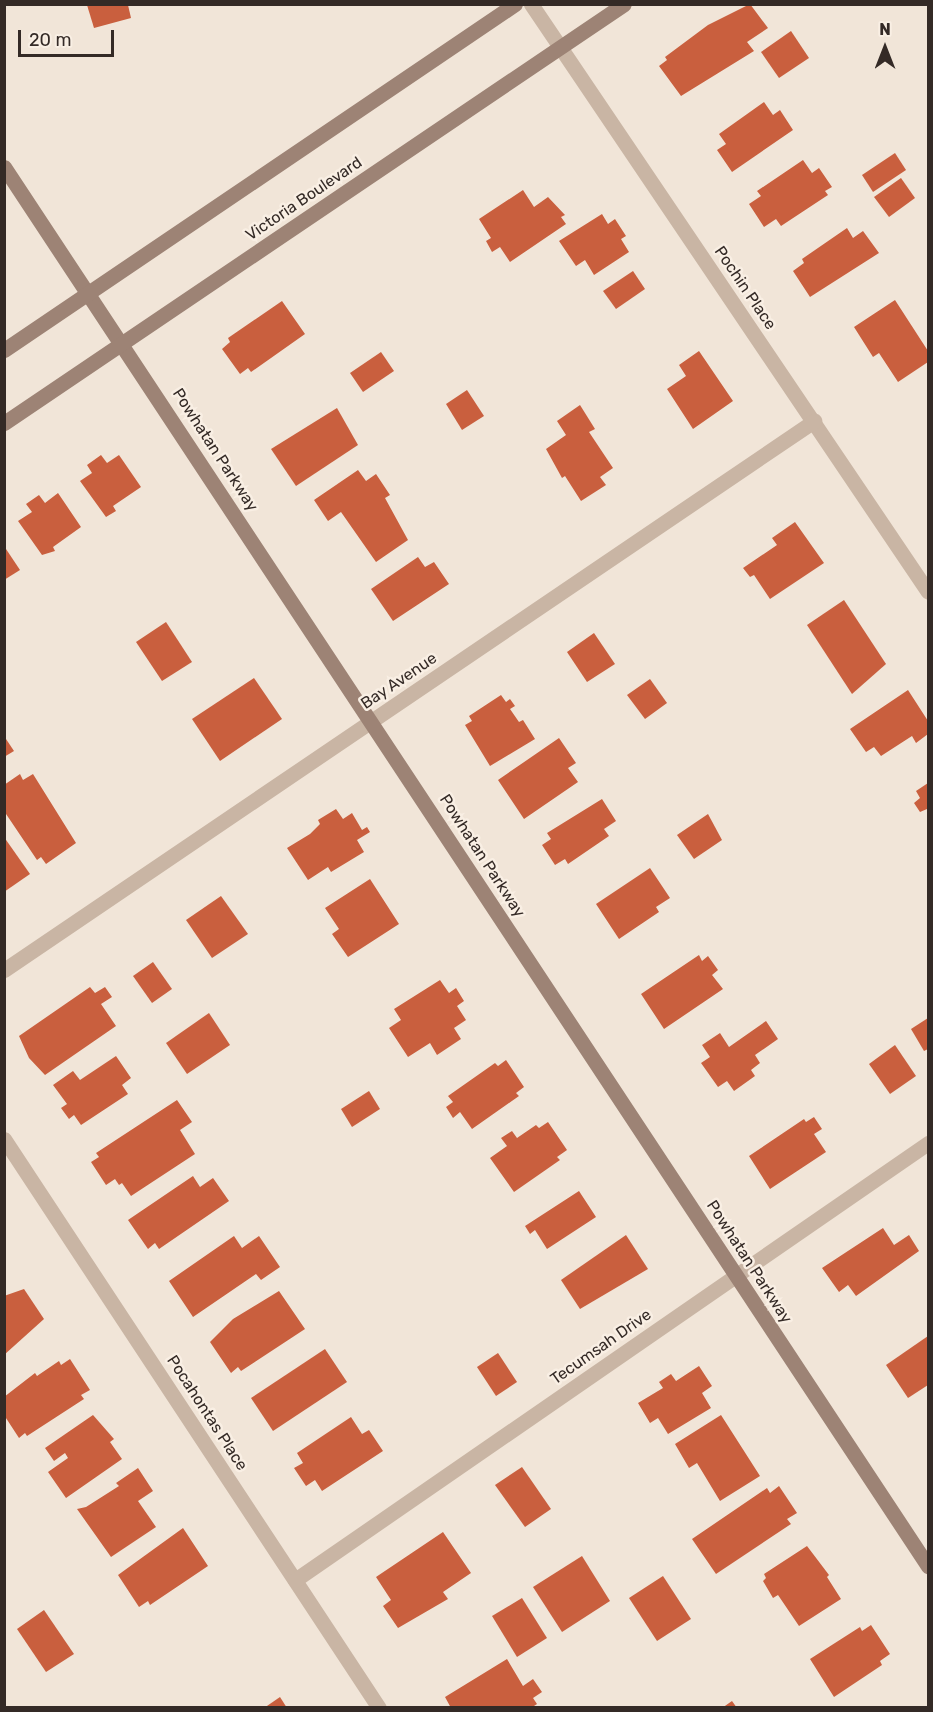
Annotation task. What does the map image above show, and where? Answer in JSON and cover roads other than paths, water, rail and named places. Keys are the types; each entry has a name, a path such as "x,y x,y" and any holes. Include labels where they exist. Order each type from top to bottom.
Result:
{"main road":[{"path":"4,351 515,4"},
{"name":"Victoria Boulevard","path":"4,423 624,4"},
{"name":"Powhatan Parkway","path":"4,167 928,1566"}],"street":[{"name":"Pochin Place","path":"531,4 928,592"},
{"name":"Bay Avenue","path":"4,970 814,421"},
{"name":"Pocahontas Place","path":"4,1139 379,1707"},
{"name":"Tecumsah Drive","path":"295,1580 928,1143"}]}
